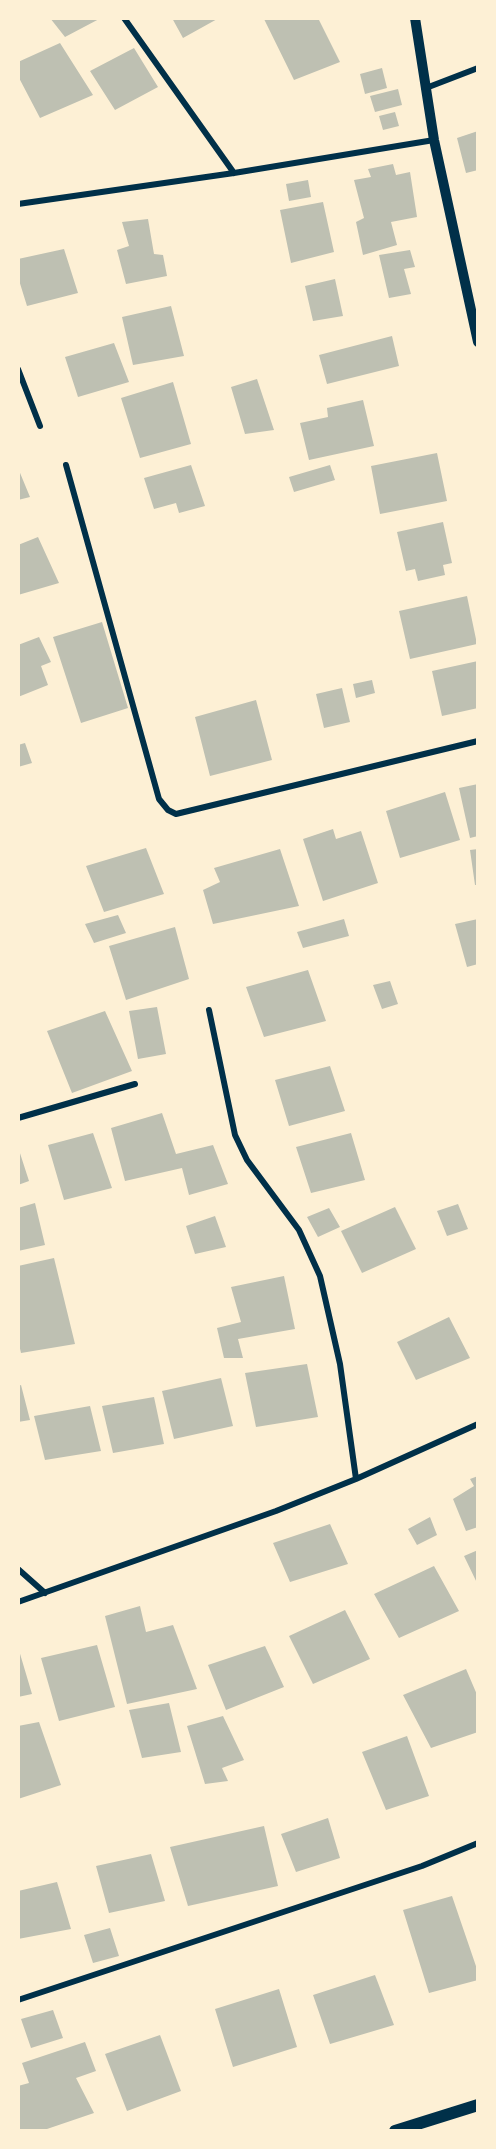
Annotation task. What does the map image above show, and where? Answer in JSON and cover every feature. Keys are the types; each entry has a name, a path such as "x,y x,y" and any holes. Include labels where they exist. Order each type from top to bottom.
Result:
{"main road":[{"path":"395,2131 478,2104"}],"street":[{"path":"124,18 234,173"},
{"path":"415,18 434,140 478,342"},
{"path":"426,88 478,68"},
{"path":"18,204 234,173 434,140"},
{"path":"18,369 40,426"},
{"path":"66,465 159,799 168,810 176,814 478,741"},
{"path":"210,1010 235,1135 247,1160 299,1230 320,1276 340,1364 356,1479"},
{"path":"18,1118 135,1084"},
{"path":"18,1602 276,1511 356,1479 478,1424"},
{"path":"18,1569 45,1593"},
{"path":"18,2000 412,1869 478,1843"}],"building":[{"path":"50,18 101,18 65,37"},
{"path":"172,18 219,18 183,38"},
{"path":"318,18 340,62 294,80 264,19"},
{"path":"60,43 93,95 40,118 18,76 18,62"},
{"path":"134,48 158,87 115,110 90,71"},
{"path":"382,68 387,88 365,94 360,74"},
{"path":"398,89 402,105 375,112 370,96"},
{"path":"395,112 399,126 383,130 379,116"},
{"path":"478,131 478,170 466,173 457,138"},
{"path":"393,164 396,175 410,172 417,217 391,222 397,245 363,255 356,222 364,218 354,180 371,177 368,169"},
{"path":"308,180 311,197 289,201 286,184"},
{"path":"323,202 334,252 291,263 280,210"},
{"path":"148,219 154,254 163,255 167,276 126,284 117,250 129,246 122,222"},
{"path":"64,249 78,293 27,306 18,277 18,259"},
{"path":"410,250 415,267 404,269 411,294 389,298 379,255"},
{"path":"335,279 343,316 313,321 305,286"},
{"path":"171,306 184,356 133,365 122,317"},
{"path":"392,336 399,366 327,384 319,355"},
{"path":"114,343 129,382 78,397 65,357"},
{"path":"257,379 274,430 245,434 231,387"},
{"path":"173,382 191,444 140,458 121,398"},
{"path":"363,400 374,446 309,460 300,423 328,417 327,408"},
{"path":"437,453 447,501 380,514 371,466"},
{"path":"191,465 205,506 179,513 176,503 154,509 144,478"},
{"path":"330,465 335,480 294,492 289,477"},
{"path":"18,468 30,497 18,500"},
{"path":"443,522 452,563 443,565 445,575 418,581 415,569 406,571 397,532"},
{"path":"38,537 59,583 18,595 18,545"},
{"path":"467,596 477,644 410,659 399,611"},
{"path":"102,622 128,708 81,723 53,637"},
{"path":"39,637 51,662 41,666 48,685 18,697 18,645"},
{"path":"478,661 478,708 442,716 432,671"},
{"path":"372,680 375,693 356,698 353,684"},
{"path":"342,688 350,722 324,728 316,694"},
{"path":"256,700 272,760 210,776 195,717"},
{"path":"25,743 32,763 18,767 18,745"},
{"path":"478,784 478,836 470,838 459,788"},
{"path":"445,792 460,840 400,858 386,811"},
{"path":"333,829 336,839 361,831 378,883 323,901 303,839"},
{"path":"146,848 164,894 104,912 86,866"},
{"path":"280,849 299,906 213,924 203,890 220,882 214,868"},
{"path":"478,849 478,885 475,885 470,850"},
{"path":"118,915 126,933 94,943 85,924"},
{"path":"344,919 349,936 303,948 297,932"},
{"path":"478,919 478,964 467,967 455,924"},
{"path":"175,927 189,979 126,1000 109,946"},
{"path":"308,970 326,1021 264,1037 246,987"},
{"path":"390,981 398,1004 382,1009 373,985"},
{"path":"157,1007 166,1054 138,1059 129,1011"},
{"path":"105,1011 132,1071 72,1093 47,1031"},
{"path":"330,1066 345,1111 289,1126 275,1080"},
{"path":"162,1113 176,1154 213,1145 228,1184 189,1195 182,1168 125,1181 111,1128"},
{"path":"93,1133 112,1188 64,1200 48,1145"},
{"path":"351,1133 365,1180 311,1193 296,1147"},
{"path":"18,1147 29,1181 18,1185"},
{"path":"35,1203 45,1245 18,1251 18,1208"},
{"path":"458,1204 468,1229 447,1236 437,1211"},
{"path":"395,1207 416,1249 362,1273 341,1231"},
{"path":"329,1208 340,1227 318,1237 307,1217"},
{"path":"215,1216 226,1247 195,1254 186,1226"},
{"path":"54,1258 75,1344 21,1353 18,1340 18,1266"},
{"path":"284,1276 295,1329 238,1339 243,1358 224,1358 217,1328 241,1322 231,1287"},
{"path":"449,1317 470,1358 416,1380 397,1342"},
{"path":"307,1364 318,1417 256,1427 245,1373"},
{"path":"221,1378 233,1426 174,1439 162,1391"},
{"path":"21,1385 30,1420 18,1422 18,1386"},
{"path":"154,1397 164,1444 113,1453 102,1406"},
{"path":"90,1406 101,1451 45,1460 34,1416"},
{"path":"478,1476 478,1527 466,1531 453,1499 474,1486 470,1479"},
{"path":"430,1517 437,1535 417,1545 408,1529"},
{"path":"330,1524 348,1564 290,1582 273,1543"},
{"path":"478,1550 478,1585 464,1556"},
{"path":"434,1566 459,1611 399,1638 374,1594"},
{"path":"140,1606 146,1632 173,1625 197,1689 127,1704 105,1616"},
{"path":"345,1610 370,1659 313,1684 289,1636"},
{"path":"97,1645 115,1707 59,1721 41,1658"},
{"path":"265,1646 284,1687 226,1710 208,1665"},
{"path":"18,1647 32,1694 18,1697"},
{"path":"466,1669 478,1697 478,1732 431,1748 403,1695"},
{"path":"169,1703 181,1752 142,1758 129,1710"},
{"path":"223,1716 244,1760 222,1768 228,1781 205,1784 187,1726"},
{"path":"39,1722 61,1785 18,1799 18,1726"},
{"path":"407,1736 429,1796 386,1810 362,1752"},
{"path":"328,1818 340,1858 296,1872 281,1834"},
{"path":"264,1826 278,1886 188,1906 170,1847"},
{"path":"151,1854 165,1901 109,1913 96,1866"},
{"path":"57,1882 71,1929 18,1939 18,1891"},
{"path":"452,1896 478,1972 478,1980 429,1993 403,1910"},
{"path":"110,1928 119,1956 93,1963 84,1935"},
{"path":"375,1975 394,2025 330,2044 313,1995"},
{"path":"279,1989 297,2047 233,2067 215,2009"},
{"path":"53,2010 63,2038 31,2048 21,2019"},
{"path":"160,2035 181,2091 127,2111 105,2054"},
{"path":"85,2042 96,2071 76,2078 94,2113 47,2129 47,2131 18,2131 18,2086 29,2083 22,2063"}]}
